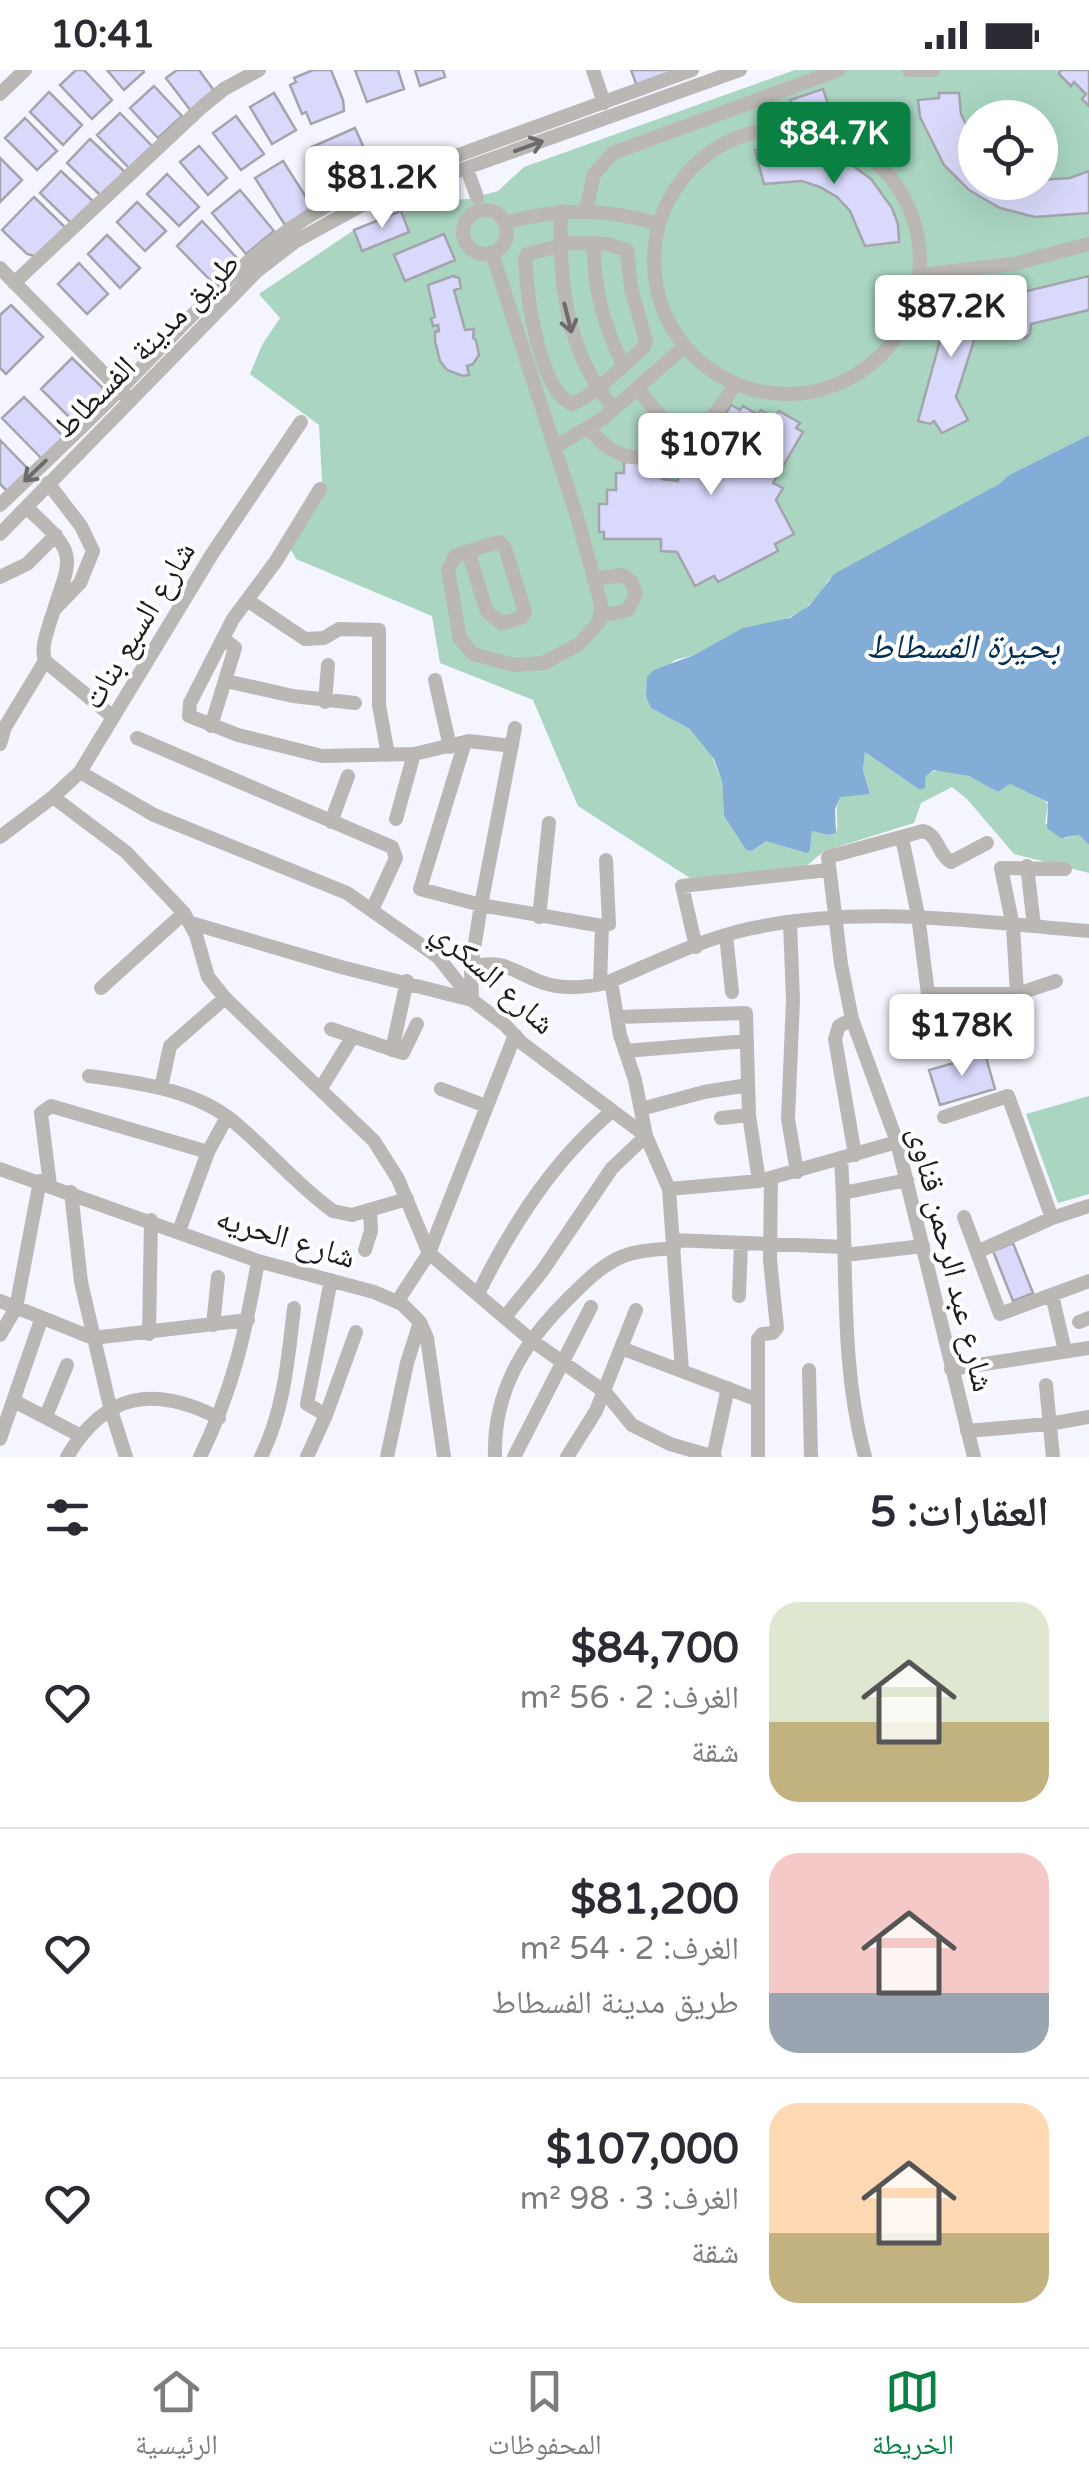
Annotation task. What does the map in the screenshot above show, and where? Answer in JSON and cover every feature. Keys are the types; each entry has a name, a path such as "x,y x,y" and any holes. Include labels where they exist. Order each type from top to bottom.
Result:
{"street":[{"path":"0,94 26,70"},
{"path":"14,283 202,106 259,70"},
{"path":"592,70 604,102"},
{"name":"طريق مدينة الفسطاط","path":"0,534 247,260 304,218 346,196 692,70"},
{"name":"طريق مدينة الفسطاط","path":"0,505 126,395 256,272 296,241 360,206 740,70"},
{"path":"586,211 594,174 613,153 839,70"},
{"path":"909,70 932,70"},
{"path":"814,130 863,151 898,186 918,233 920,275 914,304 898,335 853,377 813,392 760,391 713,372 685,346 663,311 654,257 658,224 686,174 719,146 758,131 814,130"},
{"path":"467,169 479,202 505,224 505,241 492,253 474,251 464,237 467,220 479,202"},
{"path":"505,224 586,211 623,214 658,224"},
{"path":"561,212 561,282 567,318 597,387 614,409"},
{"path":"594,243 602,313 623,364"},
{"path":"594,243 621,246 628,252 631,288 646,341 575,403 564,400 536,334 525,257 533,250 560,244 594,243"},
{"path":"920,275 1013,264 1089,244"},
{"path":"468,551 491,618 505,623 523,617 525,610 504,546 496,542 468,551 456,556 448,570 460,639 473,654 514,665 544,663 579,644 596,628 602,616 594,579 492,253"},
{"path":"0,268 126,395"},
{"path":"555,447 614,409 685,346"},
{"path":"589,428 606,446 624,455 658,454 684,444 708,425 735,383"},
{"path":"637,388 684,444"},
{"name":"شارع السبع بنات","path":"0,837 54,797 80,772 212,554 302,422"},
{"path":"48,484 81,526 92,551 80,583 54,609"},
{"path":"320,489 223,638 188,712 192,718 322,756 414,754 457,744 512,746"},
{"path":"0,744 2,728 44,661 43,647 68,558 56,535 26,507"},
{"path":"0,578 26,564 56,535"},
{"path":"594,579 622,575 632,582 636,593 628,610 602,616"},
{"path":"247,600 306,639 324,638 343,628 379,630 379,705 388,755"},
{"path":"211,726 235,645 223,638"},
{"path":"44,661 114,717"},
{"path":"325,702 328,665"},
{"path":"436,680 457,744 420,889 539,917 602,926 609,924 606,860"},
{"path":"226,681 325,702 355,703"},
{"path":"187,918 340,967 472,1000 471,968 515,728"},
{"path":"137,738 395,850 396,858 372,910"},
{"path":"396,819 414,754"},
{"name":"شارع السكري","path":"80,772 154,815 348,893 438,958 472,1000 646,1136"},
{"path":"331,822 348,776"},
{"path":"54,797 126,852 187,918 208,976 224,998 374,1141 407,1199 429,1252 531,1340 604,1392 632,1425 670,1444 713,1457 728,1388"},
{"path":"539,917 550,822"},
{"path":"696,947 682,886 828,870 830,855 923,831 930,832 946,860 952,862 986,843"},
{"path":"902,838 928,994 945,1043 989,1031"},
{"path":"1027,866 1034,926"},
{"path":"1017,994 1014,926 1001,868 1065,870"},
{"name":"شارع عبد الرحمن قناوى","path":"828,870 852,1019 897,1142 974,1457"},
{"path":"471,968 501,964 556,986 606,983 726,935 834,918 918,916 1089,931"},
{"path":"101,988 187,918"},
{"path":"790,922 793,1000 788,1119 797,1172"},
{"path":"602,926 606,983 646,1136 669,1189 682,1371"},
{"path":"726,935 732,992"},
{"path":"928,994 1017,994 1056,981"},
{"path":"392,1050 407,982"},
{"path":"161,1088 170,1046 224,998"},
{"path":"617,1017 746,1013 750,1115 765,1180 777,1328 758,1339 758,1457"},
{"path":"852,1019 840,1026 835,1039 848,1157 844,1193 851,1389 865,1457"},
{"path":"331,1028 404,1052 417,1024"},
{"path":"397,1302 429,1252 515,1035"},
{"path":"321,1088 353,1036"},
{"path":"625,1052 747,1041"},
{"path":"89,1076 161,1088 228,1117 334,1211 352,1214 407,1199"},
{"path":"641,1110 704,1092 748,1086"},
{"path":"441,1089 486,1106"},
{"path":"944,1117 1008,1096 1052,1218"},
{"path":"0,1334 16,1308 45,1183 43,1109 55,1106 208,1152"},
{"path":"478,1294 536,1194 588,1132 612,1111"},
{"path":"721,1118 750,1115"},
{"path":"179,1231 208,1152 228,1117"},
{"path":"505,1317 543,1270 612,1168 646,1136"},
{"path":"669,1189 765,1180 897,1142"},
{"name":"شارع الحريه","path":"1,1172 72,1192 258,1261 397,1302 420,1322"},
{"path":"844,1193 907,1180"},
{"path":"72,1192 76,1244 93,1338 126,1457"},
{"path":"977,1252 1089,1206"},
{"path":"364,1250 371,1231 370,1210"},
{"path":"964,1217 1000,1314 1089,1281"},
{"path":"149,1334 151,1220"},
{"path":"739,1296 741,1243"},
{"path":"496,1457 501,1398 514,1368 531,1340 580,1288 613,1261 674,1244 770,1244 845,1251 923,1246"},
{"path":"200,1457 219,1418 243,1348 258,1261"},
{"path":"213,1325 218,1277"},
{"path":"326,1415 307,1404 331,1280"},
{"path":"1052,1296 1065,1351"},
{"path":"0,1300 41,1320 93,1338 248,1320"},
{"path":"514,1457 591,1306"},
{"path":"261,1457 281,1407 294,1308"},
{"path":"567,1457 604,1392 636,1310"},
{"path":"0,1439 41,1320"},
{"path":"387,1457 406,1362 420,1322"},
{"path":"420,1322 428,1338 434,1370 444,1457"},
{"path":"307,1457 356,1332"},
{"path":"622,1348 758,1400"},
{"path":"951,1369 1089,1348"},
{"path":"46,1416 67,1365"},
{"path":"809,1370 811,1457"},
{"path":"1046,1386 1053,1457"},
{"path":"14,1401 81,1436"},
{"path":"67,1457 81,1436 110,1407 132,1401 177,1401 219,1418"},
{"path":"967,1432 1089,1416"}],"green space":[{"path":"795,70 1089,70 1089,435 1009,475 828,580 818,597 801,612 779,622 747,627 694,655 675,660 646,687 651,708 690,729 709,749 722,781 724,816 746,850 752,851 766,841 810,850 812,831 836,833 840,796 870,794 863,770 865,752 920,790 925,788 926,776 943,770 972,778 998,792 1010,784 1040,797 1048,804 1045,823 1066,838 1079,835 1089,845 1089,873 1014,854 952,787 921,803 914,823 824,851 803,869 690,878 578,806 533,700 440,663 432,616 296,559 290,548 323,497 319,425 250,374 262,345 280,318 259,294 354,230 427,201 469,199 498,191 524,167"},
{"path":"1089,1096 1089,1194 1058,1203 1026,1114"}],"water":[{"name":"بحيرة الفسطاط","path":"1089,435 1089,845 1079,835 1061,838 1047,828 1048,802 1010,784 998,792 969,776 934,770 926,776 925,788 920,790 865,752 863,770 870,794 840,797 835,809 836,833 812,831 807,853 766,841 752,851 746,850 724,816 722,781 714,759 690,729 651,708 646,696 647,677 654,670 694,655 743,628 790,618 810,605 834,574 1009,475"}],"building":[{"path":"76,70 84,70 112,100 92,119 60,85"},
{"path":"107,70 143,70 144,72 124,90"},
{"path":"177,70 199,70 215,92 191,111 166,78"},
{"path":"313,70 331,70 344,111 311,124 306,112 302,114 290,85 296,82 294,78"},
{"path":"355,70 398,70 404,89 367,102"},
{"path":"415,70 443,70 445,77 420,86"},
{"path":"631,70 680,70 637,86"},
{"path":"1061,70 1089,70 1089,106 1082,99 1086,94 1074,82 1071,86 1059,74"},
{"path":"154,86 182,116 158,138 130,108"},
{"path":"823,89 829,107 796,118 790,100"},
{"path":"49,92 82,125 63,145 30,112"},
{"path":"274,93 296,130 272,144 250,107"},
{"path":"939,93 959,93 958,179 944,165 920,117 918,100 939,98"},
{"path":"120,113 152,146 129,168 97,135"},
{"path":"236,116 264,154 241,170 213,133"},
{"path":"25,118 57,151 37,170 5,138"},
{"path":"355,128 377,177 339,194 333,182 329,184 312,147"},
{"path":"90,139 125,172 101,196 67,163"},
{"path":"790,145 842,158 871,179 892,208 899,242 865,246 850,211 820,187 802,181 764,184 755,150"},
{"path":"199,146 227,178 208,195 180,162"},
{"path":"0,158 22,180 0,202"},
{"path":"283,161 313,208 285,225 255,178"},
{"path":"61,171 95,203 73,225 40,193"},
{"path":"1089,171 1089,213 1035,217 1000,208 986,200 1058,200 1058,179"},
{"path":"167,174 199,207 179,226 147,194"},
{"path":"240,190 274,231 246,254 212,213"},
{"path":"34,197 68,230 42,258 27,254 2,230"},
{"path":"137,202 166,231 145,251 117,222"},
{"path":"401,211 409,232 362,251 354,230"},
{"path":"202,221 236,257 211,281 177,246"},
{"path":"444,234 455,260 405,281 394,255"},
{"path":"107,235 140,268 120,288 88,254"},
{"path":"79,263 108,294 87,314 58,284"},
{"path":"453,276 459,278 461,288 454,290 465,330 474,329 479,355 467,366 469,375 463,376 447,370 440,361 435,341 438,325 433,326 431,318 435,317 428,285"},
{"path":"1089,276 1089,310 1031,324 1030,334 1025,338 1012,333 1011,323 1016,318 1011,295"},
{"path":"937,290 949,293 951,298 956,295 983,302 982,326 978,328 956,397 968,420 942,433 934,421 918,421 944,326 934,305"},
{"path":"11,305 43,337 6,374 0,368 0,315"},
{"path":"72,358 109,394 77,425 41,389"},
{"path":"24,397 65,438 43,460 2,418"},
{"path":"731,405 740,410 743,406 758,415 761,410 774,418 779,411 800,423 796,428 803,432 773,483 783,488 776,500 794,534 775,544 778,551 718,582 714,576 695,586 677,552 661,551 661,539 604,539 604,532 599,532 599,504 607,504 607,490 616,490 616,473 624,473 624,462 659,462 662,479 678,481 678,473 684,470 674,452 695,441 705,460 709,457 716,462 722,452 716,449 722,440 713,435"},
{"path":"0,440 32,473 10,494 0,484"},
{"path":"985,1054 995,1089 940,1105 929,1070"},
{"path":"1013,1243 1033,1293 1013,1301 993,1251"}]}
